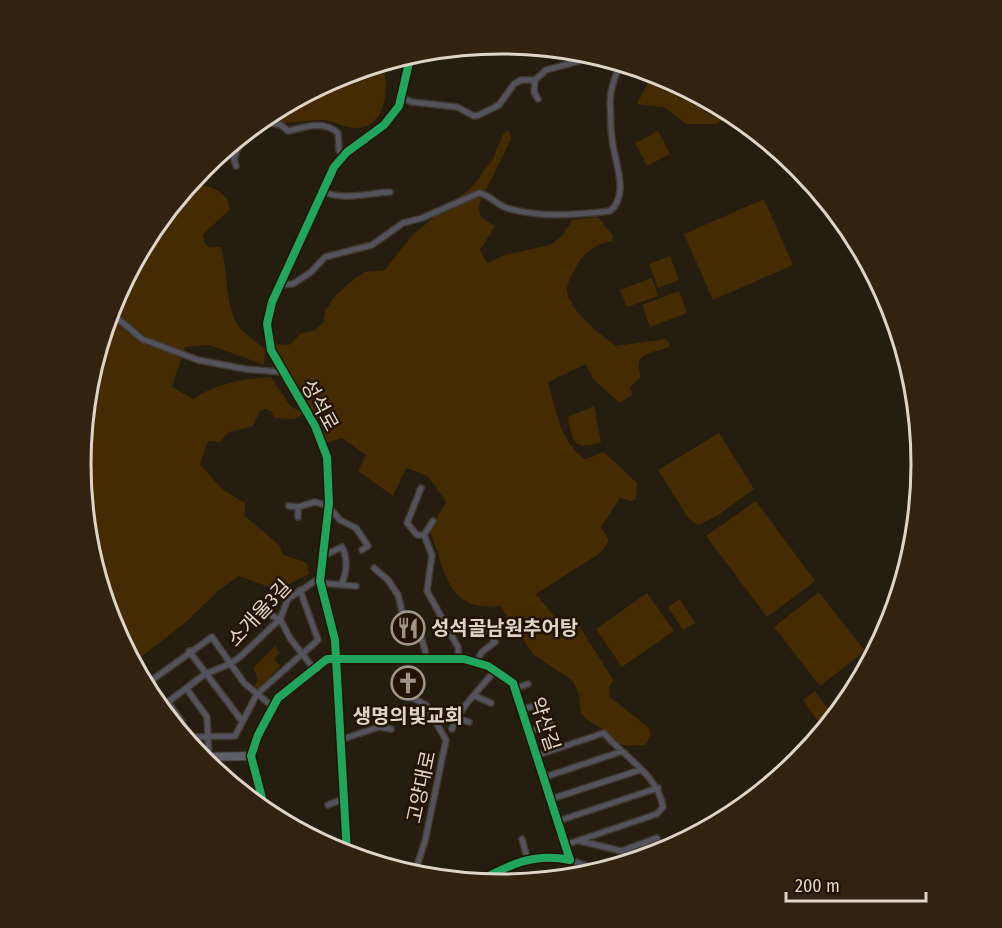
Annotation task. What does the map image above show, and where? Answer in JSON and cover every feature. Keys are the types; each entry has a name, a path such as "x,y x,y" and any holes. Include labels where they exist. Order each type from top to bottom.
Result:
{"street":[{"path":"402,98 457,107 474,116 499,105 520,80 535,80 546,70 578,61"},
{"name":"성석로","path":"346,844 333,629 321,580 328,506 327,457 322,441 271,350 267,332 267,315 321,190 343,156 384,125 402,98 409,65"},
{"path":"280,285 293,284 311,272 325,257 372,245 403,223 422,218 478,194 487,194 504,208 546,215 566,216 610,211 618,200 620,182 612,143 610,106 612,82 617,71"},
{"path":"535,80 534,92 537,99"},
{"path":"272,123 281,125 288,131 321,125 332,128 338,133 339,150 343,156"},
{"path":"236,166 234,159 237,151"},
{"path":"321,190 328,195 390,192"},
{"path":"118,319 142,339 198,360 245,369 282,372"},
{"path":"421,488 407,524 417,535 424,535"},
{"path":"289,506 298,507 315,502 328,506 340,520 356,528 368,546 362,550"},
{"path":"298,507 298,517"},
{"path":"424,535 433,521"},
{"path":"424,535 432,555 427,591 458,647 459,659"},
{"path":"323,556 342,547 346,556 341,585"},
{"path":"374,568 388,580 398,595 402,611 420,632 425,643 427,658"},
{"path":"321,580 356,586"},
{"name":"소개울3길","path":"168,702 205,674 230,664 253,647 280,619 284,605 300,590 321,580"},
{"path":"195,737 235,736 257,694 300,653 318,640 300,590"},
{"path":"255,609 280,619 300,653 314,669"},
{"path":"476,662 482,652 495,642 481,620"},
{"path":"152,679 189,651 212,637 244,683 272,706"},
{"path":"189,651 242,721"},
{"path":"262,797 251,756 272,706 327,658 334,658"},
{"name":"약산길","path":"334,658 459,659 476,662 509,678 516,688 570,860"},
{"path":"453,729 463,706 475,696 495,670"},
{"name":"약산길","path":"516,688 528,684"},
{"path":"186,688 207,717 206,748"},
{"name":"고양대로","path":"397,690 426,705 446,740 425,841 417,865"},
{"path":"475,696 491,703"},
{"path":"168,702 178,717"},
{"name":"약산길","path":"523,709 544,703"},
{"path":"456,718 469,722"},
{"name":"약산길","path":"530,731 551,724"},
{"path":"340,740 378,727 391,729"},
{"name":"약산길","path":"538,755 604,733 620,752 651,778 658,788"},
{"name":"약산길","path":"545,777 620,752"},
{"path":"214,757 251,756"},
{"path":"551,799 640,770"},
{"path":"558,821 658,788 663,807 657,814 565,844"},
{"path":"328,804 344,799"},
{"path":"578,841 621,850 657,838"},
{"path":"522,839 527,858"},
{"path":"494,874 527,858 549,856 585,865"}],"shaded area":[{"path":"384,71 386,83 383,105 373,122 365,127 354,128 323,120 277,122 320,96"},
{"path":"649,82 682,96 723,119 716,124 686,124 664,107 637,104"},
{"path":"509,130 511,139 479,204 482,218 495,226 480,250 487,263 505,255 550,245 563,235 572,220 598,217 613,236 612,241 592,248 578,264 567,287 573,306 586,321 616,346 666,339 670,344 669,347 641,358 639,369 641,377 630,387 632,395 620,403 593,379 586,364 548,382 560,424 570,444 577,452 585,459 604,452 637,483 636,499 632,501 620,498 601,527 609,541 600,553 536,594 561,625 577,615 581,629 614,681 609,686 610,697 649,728 651,735 645,745 627,746 618,743 606,731 586,719 581,713 579,695 573,681 534,655 500,606 482,606 458,595 445,574 430,531 446,502 428,476 406,468 393,496 358,471 366,455 342,438 327,443 306,400 272,344 289,345 301,333 314,331 323,323 325,311 335,296 354,279 365,272 385,270 412,235 471,188 493,159 503,134"},
{"path":"658,131 670,154 647,166 635,143"},
{"path":"201,185 221,193 228,203 230,210 203,234 204,243 210,247 221,247 234,319 248,336 265,349 264,365 210,345 185,347 172,387 193,399 211,389 230,383 271,377 291,407 306,413 294,419 274,418 272,412 266,409 260,411 253,426 227,433 220,442 208,441 200,464 222,489 245,503 245,516 279,545 283,555 306,562 309,574 277,590 239,576 219,590 184,624 140,658 113,596 99,544 92,491 92,437 105,358 122,307 160,236"},
{"path":"764,199 793,265 713,300 684,234"},
{"path":"670,256 679,280 658,288 649,264"},
{"path":"652,278 658,296 627,307 620,290"},
{"path":"679,291 687,313 650,327 642,305"},
{"path":"594,406 601,442 580,445 573,439 568,417"},
{"path":"719,433 754,489 717,516 698,525 689,519 658,470"},
{"path":"756,501 815,581 767,617 706,536"},
{"path":"819,592 865,651 820,686 774,627"},
{"path":"647,593 674,631 622,667 596,629"},
{"path":"680,599 695,623 683,630 668,607"},
{"path":"275,646 280,653 274,659 280,666 257,690 254,687 257,678 253,668"},
{"path":"815,691 829,710 819,722 803,700"}],"cycle path":[{"path":"346,844 335,640 320,581 329,503 327,457 315,426 271,350 267,324 272,302 334,167 347,152 384,125 399,106 408,65"},
{"path":"262,797 251,756 258,735 278,698 327,659 464,659 488,666 513,683 570,860 533,859 511,865 493,874"}],"place":[{"name":"성석골남원추어탕","path":"408,628"},
{"name":"생명의빛교회","path":"408,683"}]}
